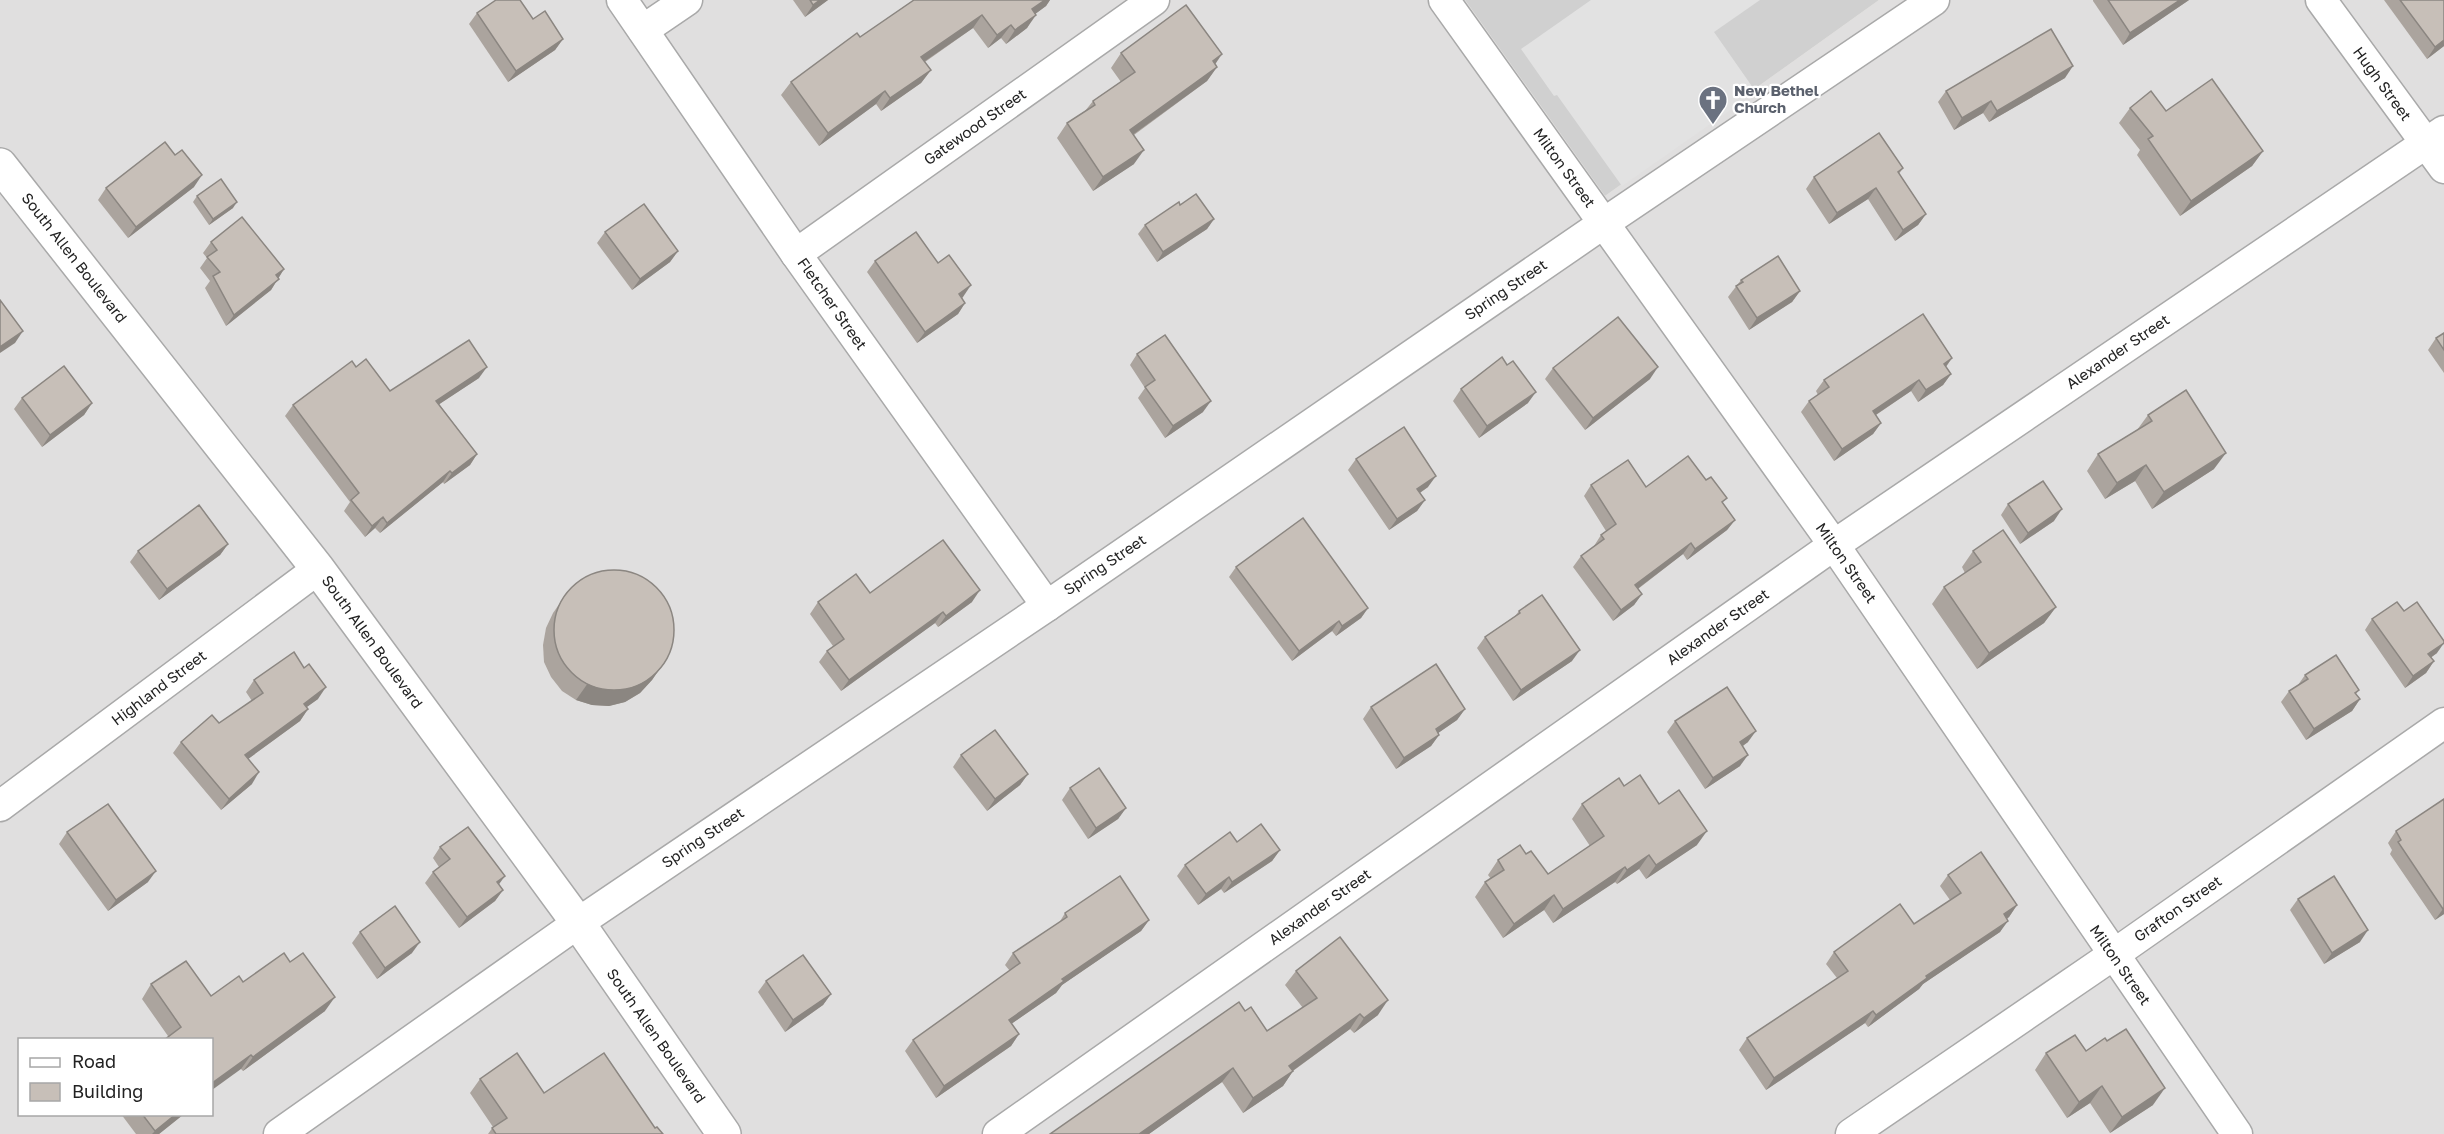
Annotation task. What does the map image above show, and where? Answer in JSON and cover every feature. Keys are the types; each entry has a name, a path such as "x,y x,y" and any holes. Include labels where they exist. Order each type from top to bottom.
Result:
{"street":[{"name":"Fletcher Street","path":"622,0 796,254 1047,606"},
{"path":"643,30 687,0"},
{"name":"Gatewood Street","path":"796,254 1154,0"},
{"name":"Milton Street","path":"1444,0 1834,545 2237,1134"},
{"name":"Spring Street","path":"279,1134 578,923 1047,606 1604,223 1934,0"},
{"name":"Hugh Street","path":"2321,0 2434,137 2444,168"},
{"name":"Alexander Street","path":"998,1134 1834,545 2434,137"},
{"name":"South Allen Boulevard","path":"0,165 318,569 578,923 724,1134"},
{"name":"Highland Street","path":"0,806 318,569"},
{"name":"Grafton Street","path":"1851,1134 2113,955 2444,723"}],"shaded area":[{"path":"0,0 1465,0 1605,196 1879,0 2444,0 2444,1134 0,1134"},
{"path":"1465,0 1879,0 1605,196"},
{"path":"1591,0 1760,0 1714,32 1756,92 1622,186 1521,49"}],"building":[{"path":"496,0 520,0 533,19 545,11 563,39 516,71 477,13"},
{"path":"810,0 820,0 813,5"},
{"path":"914,0 1045,0 1032,9 1036,15 1015,30 1011,25 997,35 982,15 921,57 931,70 890,98 885,91 828,133 791,82 857,33 860,37"},
{"path":"2108,0 2180,0 2130,33"},
{"path":"2400,0 2444,0 2444,40 2435,47"},
{"path":"1186,5 1222,54 1213,61 1217,67 1130,130 1144,150 1103,177 1067,123 1095,105 1093,101 1135,72 1121,53"},
{"path":"2051,29 2073,66 1997,111 1991,101 1962,118 1946,91"},
{"path":"2212,79 2263,151 2191,201 2148,139 2153,136 2130,108 2151,91 2166,111"},
{"path":"1879,133 1903,168 1898,172 1926,214 1903,230 1876,188 1837,213 1814,177"},
{"path":"165,142 175,155 182,150 202,175 136,227 106,188"},
{"path":"221,179 237,202 213,219 197,196"},
{"path":"1196,194 1214,219 1163,252 1145,225 1179,202 1180,205"},
{"path":"644,204 678,251 640,279 605,232"},
{"path":"242,217 284,269 276,275 279,279 234,315 213,276 220,272 207,257 217,250 211,242"},
{"path":"916,232 938,263 949,255 971,285 959,294 965,303 925,332 875,261"},
{"path":"1778,256 1800,291 1757,318 1736,286 1743,282 1741,280"},
{"path":"0,300 23,331 0,347"},
{"path":"1923,314 1952,358 1944,364 1951,374 1926,390 1919,380 1873,411 1881,423 1842,449 1809,401 1829,387 1824,380"},
{"path":"1618,317 1658,367 1593,418 1553,368"},
{"path":"2444,333 2444,350 2436,338"},
{"path":"1165,335 1211,401 1173,426 1145,387 1155,380 1137,354"},
{"path":"469,340 487,367 436,401 477,454 452,473 450,471 387,523 383,517 372,526 351,500 359,493 293,405 352,361 356,367 366,359 390,391"},
{"path":"1502,357 1507,365 1513,361 1536,392 1487,426 1461,389"},
{"path":"64,366 92,403 50,435 22,398"},
{"path":"2186,390 2226,453 2164,492 2146,465 2117,483 2098,454 2152,421 2148,415"},
{"path":"1404,427 1436,476 1417,489 1425,500 1397,519 1356,459"},
{"path":"1688,456 1706,480 1711,477 1727,498 1722,502 1735,520 1695,549 1691,543 1635,585 1642,594 1621,610 1581,556 1604,539 1601,535 1616,524 1591,485 1628,460 1646,487"},
{"path":"2043,481 2062,509 2028,533 2008,504"},
{"path":"199,505 228,544 167,589 138,551"},
{"path":"1303,518 1368,608 1342,626 1339,621 1299,651 1236,567"},
{"path":"2003,530 2056,607 1989,653 1944,587 1981,562 1973,551"},
{"path":"943,540 980,590 946,616 943,612 849,680 827,651 844,639 818,602 856,574 870,593"},
{"path":"614,570 637,575 656,588 669,607 674,630 669,653 656,672 637,685 614,690 591,685 572,672 559,653 554,630 559,607 572,588 591,575"},
{"path":"1542,595 1580,650 1521,690 1485,637"},
{"path":"2397,602 2404,611 2417,602 2444,641 2428,654 2434,661 2413,676 2372,619"},
{"path":"294,652 304,668 309,664 326,687 304,704 308,709 245,755 259,772 229,799 181,742 212,715 219,723 263,693 254,680"},
{"path":"2336,655 2359,690 2355,693 2360,699 2314,729 2289,691 2308,679 2305,675"},
{"path":"1436,664 1465,709 1436,729 1439,735 1404,758 1371,707"},
{"path":"1727,687 1756,731 1740,742 1748,755 1713,778 1675,721"},
{"path":"995,730 1028,774 995,799 961,755"},
{"path":"1099,768 1126,808 1096,828 1070,788"},
{"path":"1640,775 1659,804 1679,790 1707,831 1656,865 1649,855 1627,870 1625,867 1563,909 1554,895 1514,924 1485,882 1504,870 1498,860 1520,845 1526,854 1531,851 1548,874 1604,836 1582,804 1619,778 1624,786"},
{"path":"2444,799 2443,909 2398,842 2401,840 2396,831"},
{"path":"108,804 156,871 116,900 67,832"},
{"path":"1261,824 1280,850 1232,882 1229,877 1206,894 1185,865 1230,832 1237,842"},
{"path":"468,827 505,876 497,882 503,890 467,917 433,872 450,859 440,847"},
{"path":"1981,852 2017,905 2004,914 2008,921 1926,976 1927,978 1876,1015 1873,1011 1774,1078 1747,1038 1848,971 1834,952 1900,904 1914,924 1961,893 1948,875"},
{"path":"1120,876 1149,920 1062,979 1064,981 1009,1020 1019,1034 944,1086 913,1040 1020,963 1013,953 1067,917 1065,913"},
{"path":"2334,876 2368,930 2332,953 2298,899"},
{"path":"395,906 420,942 385,968 360,932"},
{"path":"1340,937 1388,1000 1364,1018 1360,1014 1289,1066 1293,1071 1253,1098 1233,1068 1139,1134 1050,1134 1239,1002 1245,1011 1251,1007 1267,1031 1317,998 1296,971"},
{"path":"284,953 290,962 303,953 335,997 253,1057 251,1055 213,1082 213,1038 167,1038 181,1027 151,984 186,961 211,996 239,976 243,982"},
{"path":"803,955 831,994 793,1020 766,981"},
{"path":"2126,1029 2165,1088 2122,1117 2102,1086 2079,1102 2046,1053 2075,1035 2086,1051 2105,1038 2107,1041"},
{"path":"517,1053 544,1093 604,1053 655,1128 657,1127 663,1134 496,1134 492,1128 507,1118 480,1079"},
{"path":"144,1116 174,1116 155,1131"}],"place":[{"name":"New Bethel Church","path":"1713,126"}]}
